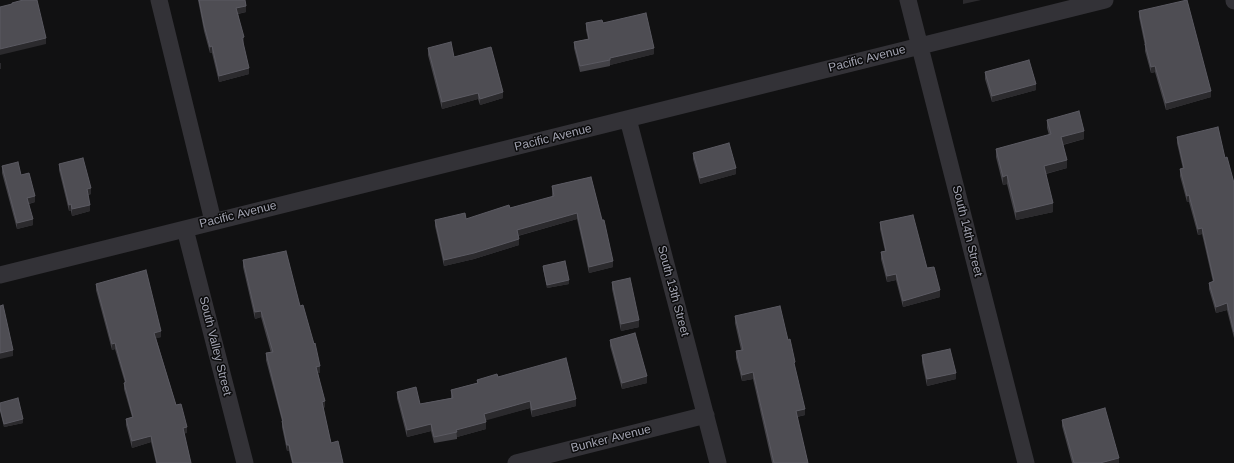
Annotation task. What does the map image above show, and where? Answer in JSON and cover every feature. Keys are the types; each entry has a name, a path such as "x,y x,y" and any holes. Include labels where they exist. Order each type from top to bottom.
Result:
{"street":[{"path":"159,0 213,222"},
{"name":"South 14th Street","path":"908,0 1026,463"},
{"name":"Pacific Avenue","path":"0,275 1105,0"},
{"name":"South 13th Street","path":"628,119 718,463"},
{"name":"South Valley Street","path":"185,229 245,463"},
{"name":"Bunker Avenue","path":"516,463 706,415"}],"building":[{"path":"23,0 37,0 46,38 0,49 0,7"},
{"path":"199,0 245,0 246,6 236,8 244,37 242,38 249,68 219,76 212,46 210,47 204,25"},
{"path":"1187,0 1211,91 1166,103 1155,66 1151,67 1139,11"},
{"path":"646,13 654,48 610,58 610,60 580,66 574,42 589,39 586,23 602,20 603,23"},
{"path":"451,42 454,57 491,47 503,92 480,99 478,93 442,102 428,48"},
{"path":"1029,60 1036,84 992,96 985,72"},
{"path":"1079,111 1084,131 1061,137 1067,160 1044,166 1053,203 1016,212 1007,175 1003,177 996,149 1051,134 1047,120"},
{"path":"1218,127 1225,158 1227,157 1234,183 1234,332 1227,303 1216,307 1209,283 1214,281 1202,228 1198,229 1180,169 1184,168 1177,137"},
{"path":"729,143 736,168 700,178 693,153"},
{"path":"83,158 91,188 87,189 90,205 72,209 71,204 69,205 59,164"},
{"path":"18,162 21,175 29,173 35,196 27,198 33,219 17,223 2,166"},
{"path":"591,177 602,220 604,220 613,261 589,267 577,213 517,230 519,239 474,253 444,260 435,220 465,213 466,219 509,205 510,208 554,196 552,186"},
{"path":"913,215 927,268 934,267 940,290 903,301 896,274 887,276 881,252 886,251 880,222"},
{"path":"286,251 300,306 303,305 314,344 315,343 320,366 316,367 325,401 322,402 331,443 338,441 343,463 293,463 289,445 287,445 283,421 266,353 273,352 261,311 255,312 243,260"},
{"path":"565,261 569,280 547,285 543,266"},
{"path":"146,270 161,331 154,333 176,405 181,404 187,427 183,428 191,463 157,463 151,436 132,441 126,419 133,417 124,383 126,382 115,343 112,344 96,284"},
{"path":"630,278 639,320 621,324 612,282"},
{"path":"3,305 13,350 0,353 0,306"},
{"path":"780,306 788,340 790,339 805,409 796,411 808,463 774,463 753,372 742,375 736,351 743,350 735,316"},
{"path":"635,333 647,376 622,383 610,340"},
{"path":"950,349 956,373 927,379 922,355"},
{"path":"566,358 576,399 532,410 530,401 484,414 486,422 456,430 457,432 434,437 431,424 407,430 397,392 416,387 420,404 453,398 451,390 478,383 477,380 497,374 498,377"},
{"path":"18,398 23,419 4,424 0,403"},
{"path":"1105,408 1119,458 1100,463 1074,463 1062,420"}]}
